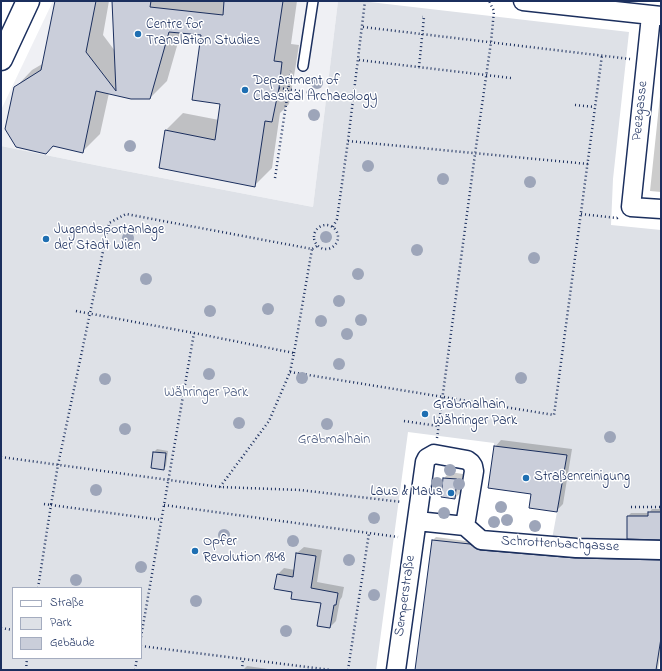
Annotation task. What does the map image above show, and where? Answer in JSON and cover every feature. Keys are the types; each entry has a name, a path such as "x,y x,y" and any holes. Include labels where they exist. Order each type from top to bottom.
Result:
{"street":[{"path":"1,58 28,1"},
{"path":"523,1 656,16"},
{"name":"Peezgasse","path":"631,207 647,60 656,16"},
{"path":"631,207 661,209"},
{"path":"418,513 465,526 473,466 467,460 434,454"},
{"name":"Semperstraße","path":"396,670 425,462 427,458 434,454"},
{"name":"Schrottenbachgasse","path":"465,526 481,540 576,548 661,550"}],"lane":[{"path":"303,66 313,1"}],"path":[{"path":"332,227 337,219 354,99 365,1"},
{"path":"434,454 474,154 491,42 494,12 489,1"},
{"path":"419,67 423,34 424,17 422,17"},
{"path":"363,27 647,60"},
{"path":"290,372 554,415 602,55"},
{"path":"359,60 511,78"},
{"path":"276,178 291,67"},
{"path":"279,88 354,99"},
{"path":"575,105 595,107"},
{"path":"348,141 588,164"},
{"path":"581,214 617,218 631,207"},
{"path":"38,587 58,465 110,222 126,214 312,249 317,246"},
{"path":"322,225 332,227 338,234 335,246 328,250 324,250 317,246 314,238 316,230 322,225"},
{"path":"220,487 268,421 290,372 312,249"},
{"path":"76,311 194,333 294,354"},
{"path":"142,631 194,333"},
{"path":"404,421 438,426"},
{"path":"1,457 220,487 300,490 418,513"},
{"path":"44,504 162,520"},
{"path":"164,505 415,539"},
{"path":"631,507 661,507"},
{"path":"348,670 369,533"},
{"path":"1,628 12,630"},
{"path":"142,646 331,670"},
{"path":"26,670 27,659"},
{"path":"135,670 137,659"},
{"path":"242,670 243,659"}],"shaded area":[{"path":"53,1 338,1 313,207 1,146 1,110"}],"green space":[{"name":"Währinger Park","path":"338,1 361,1 629,32 613,179 611,225 661,230 661,541 552,539 557,512 494,446 494,443 408,432 376,670 1,670 1,146 313,207"}],"building":[{"path":"55,1 96,1 86,52 116,91 112,1 151,1 150,7 223,15 224,1 283,1 274,61 282,62 279,88 272,122 265,121 255,187 159,168 165,130 215,140 220,104 192,100 201,35 169,32 150,99 131,99 96,91 83,153 53,146 46,154 16,147 5,129 14,87 41,70"},
{"name":"Straßenreinigung","path":"494,446 567,455 557,512 529,508 531,494 488,488"},
{"path":"153,452 166,453 164,470 151,468"},
{"name":"Laus & Maus","path":"443,478 457,479 455,499 441,497"},
{"path":"648,512 661,512 661,540 627,539 627,516 648,516"},
{"path":"432,540 470,544 480,550 575,558 661,560 661,638 656,670 415,670"},
{"path":"296,553 316,556 311,588 338,593 336,605 334,605 330,628 317,626 321,603 291,599 292,592 274,589 277,574 293,577"}],"place":[{"name":"Centre for Translation Studies","path":"138,34"},
{"name":"Department of Classical Archaeology","path":"245,90"},
{"name":"Jugendsportanlage der Stadt Wien","path":"46,239"},
{"name":"Grabmalhain Währinger Park","path":"425,414"},
{"name":"Straßenreinigung","path":"526,478"},
{"name":"Laus & Maus","path":"451,493"},
{"name":"Opfer Revolution 1848","path":"195,551"}],"park label":[{"name":"Grabmalhain","path":"334,441"}]}
